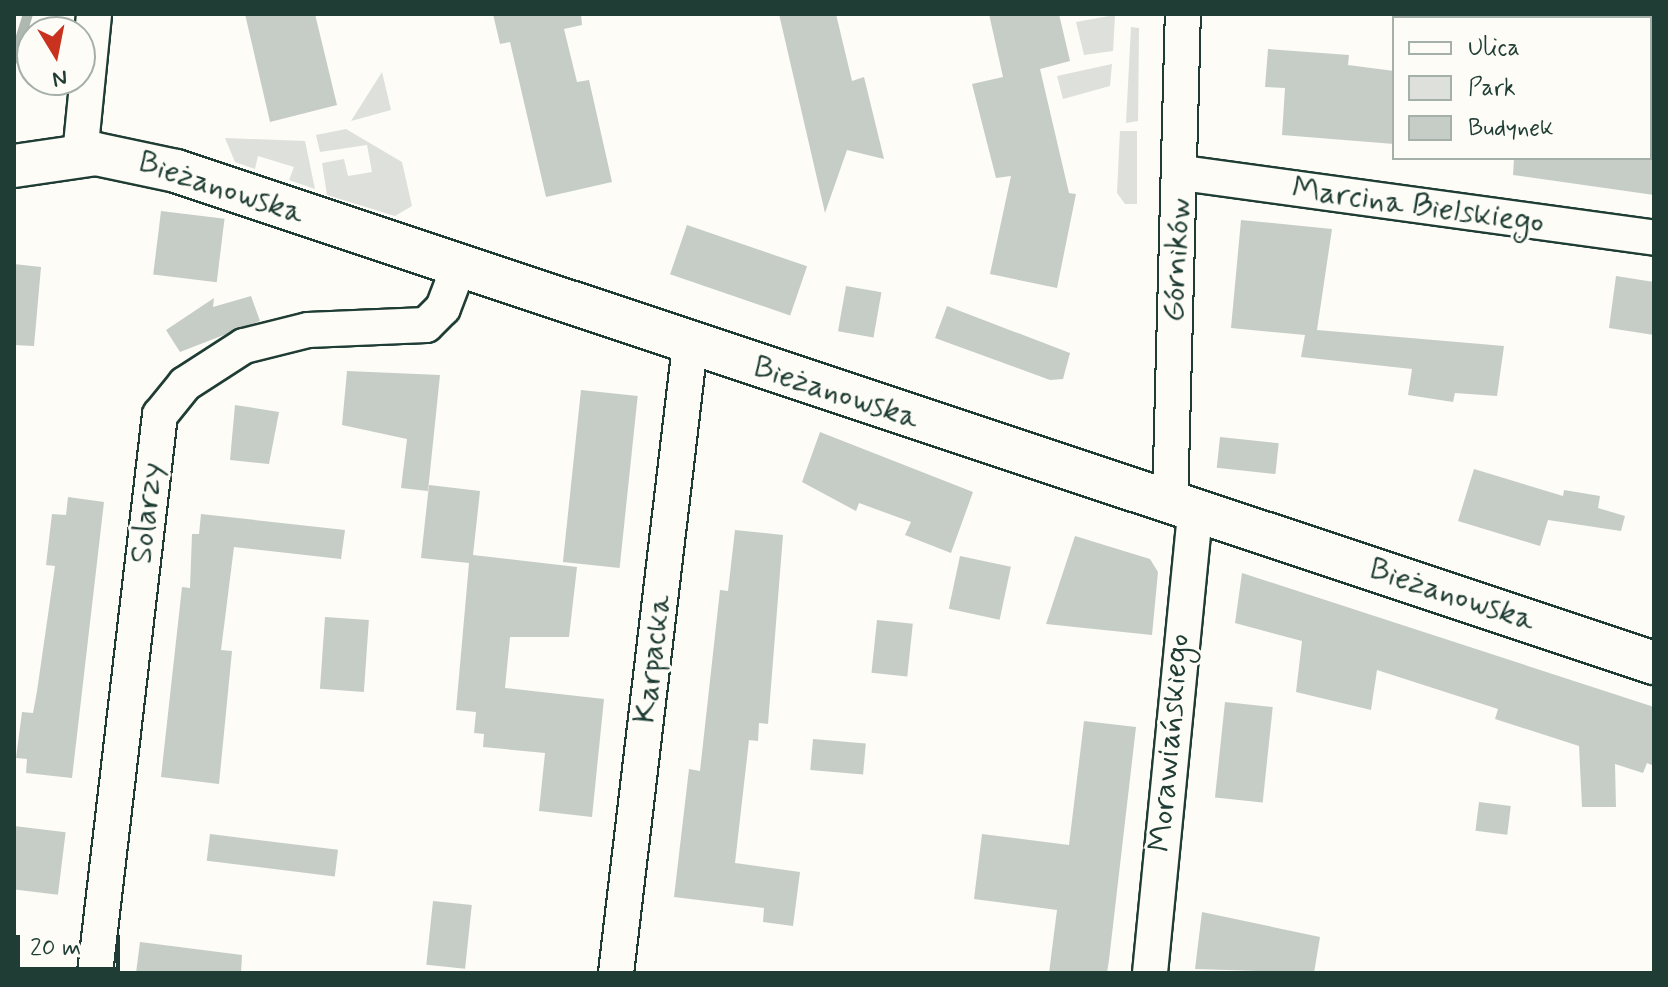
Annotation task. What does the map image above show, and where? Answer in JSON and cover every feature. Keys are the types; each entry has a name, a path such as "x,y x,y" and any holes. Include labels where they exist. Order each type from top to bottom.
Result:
{"street":[{"path":"80,155 94,14"},
{"name":"Górników","path":"1183,14 1183,510"},
{"name":"Bieżanowska","path":"14,166 80,155 148,162 690,346 1654,663"},
{"name":"Marcina Bielskiego","path":"1182,173 1654,238"},
{"name":"Solarzy","path":"95,973 160,415 185,384 244,346 308,330 426,325 443,308 459,266"},
{"name":"Karpacka","path":"616,973 690,346"},
{"name":"Morawiańskiego","path":"1150,973 1183,510"}],"green space":[{"path":"1115,15 1113,51 1084,55 1076,22"},
{"path":"1131,27 1139,28 1138,121 1126,123"},
{"path":"1112,64 1110,86 1063,99 1057,76"},
{"path":"382,72 391,110 351,121"},
{"path":"346,129 402,162 412,206 395,216 327,195 322,163 344,159 348,176 372,172 367,145 320,152 316,135"},
{"path":"1120,131 1137,131 1137,204 1125,204 1117,193"},
{"path":"225,138 305,141 315,189 289,180 294,167 258,156 255,169 235,162"}],"building":[{"path":"245,14 315,14 337,105 270,122"},
{"path":"493,14 581,14 582,25 564,29 577,82 589,80 612,182 546,197 510,42 500,44"},
{"path":"779,14 836,14 852,81 864,77 884,159 847,150 825,213"},
{"path":"989,14 1059,14 1070,61 1040,69 1069,193 1076,194 1057,288 990,274 1011,176 996,178 972,84 1003,77"},
{"path":"1268,49 1349,55 1348,65 1392,71 1392,144 1282,135 1285,88 1265,87"},
{"path":"1654,158 1654,195 1513,175 1514,160"},
{"path":"161,211 225,219 217,282 153,275"},
{"path":"1241,220 1332,229 1317,330 1504,346 1497,396 1455,393 1453,402 1408,395 1412,369 1301,357 1305,335 1231,328"},
{"path":"687,225 807,266 790,316 670,274"},
{"path":"14,264 41,267 34,346 14,345"},
{"path":"1616,276 1654,282 1654,335 1609,328"},
{"path":"846,286 881,292 873,338 838,331"},
{"path":"251,296 260,321 180,352 166,330 214,298 213,307"},
{"path":"947,306 1070,353 1063,379 1050,380 935,338"},
{"path":"347,371 440,375 428,491 401,488 407,439 342,425"},
{"path":"581,390 638,396 620,568 563,562"},
{"path":"235,405 279,412 269,464 230,460"},
{"path":"820,432 973,492 951,553 905,535 911,522 859,503 856,511 802,482"},
{"path":"1220,437 1279,443 1275,474 1217,468"},
{"path":"1474,469 1563,496 1564,490 1600,496 1598,508 1625,516 1621,531 1548,520 1540,546 1458,521"},
{"path":"429,485 480,491 473,555 577,567 569,637 510,637 505,688 604,699 592,817 539,811 545,753 483,747 484,734 474,733 476,712 456,710 469,563 421,558"},
{"path":"68,497 104,502 72,778 26,773 27,759 16,758 22,712 33,713 37,691 55,566 46,565 52,514 66,515"},
{"path":"201,514 345,530 341,559 234,547 221,650 232,651 219,784 161,777 182,587 190,588 192,534 199,534"},
{"path":"735,530 783,535 768,724 759,723 758,741 749,740 735,863 800,872 793,926 763,922 764,908 674,897 689,769 700,771 720,590 728,591"},
{"path":"1075,536 1150,559 1158,572 1152,635 1046,624"},
{"path":"960,556 1011,567 1000,620 949,609"},
{"path":"1242,573 1654,707 1654,766 1647,763 1643,773 1615,764 1616,807 1582,807 1579,746 1495,719 1498,709 1377,670 1371,710 1296,692 1302,641 1235,623"},
{"path":"325,617 369,620 364,692 320,689"},
{"path":"877,620 913,624 907,676 871,673"},
{"path":"1225,702 1273,707 1263,802 1215,797"},
{"path":"1084,721 1136,727 1109,960 1107,973 1049,973 1057,910 974,899 982,834 1069,845"},
{"path":"813,739 866,744 863,775 810,770"},
{"path":"1479,802 1511,806 1507,835 1475,831"},
{"path":"14,826 66,832 58,895 14,889"},
{"path":"210,834 338,850 335,877 207,861"},
{"path":"433,901 472,905 465,969 426,965"},
{"path":"1202,912 1320,937 1314,973 1195,969"},
{"path":"140,942 242,955 241,973 136,973"}],"waterway":[{"path":"14,59 28,14"}]}
